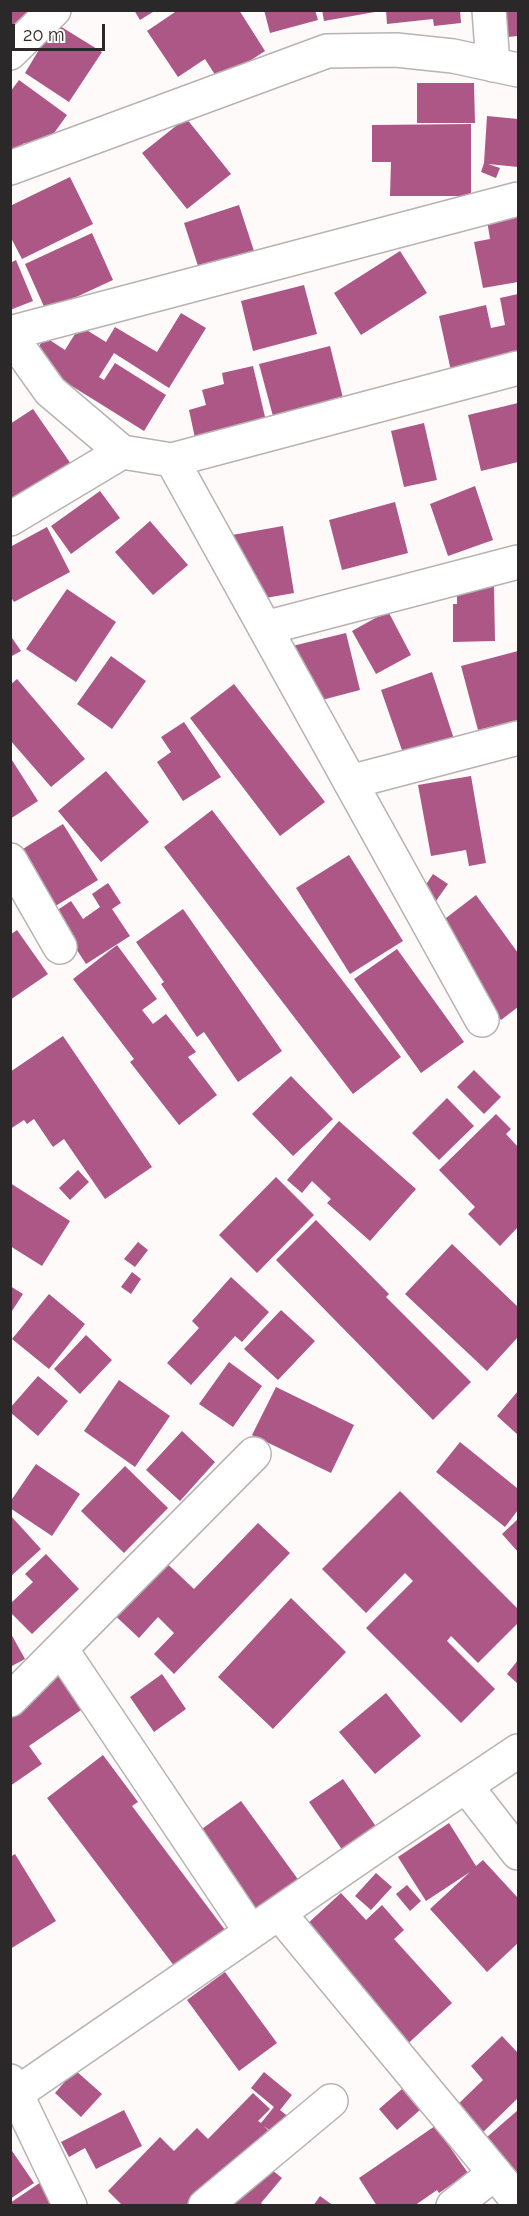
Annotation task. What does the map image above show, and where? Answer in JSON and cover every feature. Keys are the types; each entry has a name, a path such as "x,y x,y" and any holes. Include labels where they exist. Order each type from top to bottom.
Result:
{"street":[{"path":"10,53 54,10"},
{"path":"10,168 327,51 396,50 453,56 506,68 489,10"},
{"path":"519,199 10,334 50,391 122,452 172,460 519,368"},
{"path":"10,519 122,452"},
{"path":"172,460 482,1020"},
{"path":"265,628 519,562"},
{"path":"350,782 519,738"},
{"path":"10,860 60,947"},
{"path":"10,1700 254,1454"},
{"path":"61,1649 251,1932"},
{"path":"70,2205 12,2091 519,1751"},
{"path":"466,1786 519,1853"},
{"path":"279,1913 519,2201"},
{"path":"206,2205 331,2101"},
{"path":"453,2205 495,2173"}],"building":[{"path":"10,10 31,10 10,31"},
{"path":"134,10 156,10 140,20"},
{"path":"178,10 239,10 265,51 219,81 205,59 178,77 147,31"},
{"path":"264,10 315,10 318,20 270,33"},
{"path":"322,10 375,10 375,12 324,21"},
{"path":"386,10 460,10 461,23 434,26 433,19 387,24"},
{"path":"495,10 518,10 518,36 497,38"},
{"path":"55,23 102,52 69,102 25,73"},
{"path":"19,80 67,115 39,154 24,143 10,161 10,92"},
{"path":"417,83 474,83 475,123 417,123"},
{"path":"487,116 518,119 518,167 488,164 500,168 496,178 481,172 484,163"},
{"path":"186,118 231,174 187,209 142,153"},
{"path":"471,124 471,196 390,196 391,162 372,162 372,125"},
{"path":"70,177 93,224 22,259 10,236 10,206"},
{"path":"239,205 254,251 199,269 184,223"},
{"path":"518,208 518,282 483,288 474,242 490,239 486,214"},
{"path":"92,233 113,280 46,311 25,264"},
{"path":"400,251 427,293 361,335 334,293"},
{"path":"16,260 33,301 10,310 10,263"},
{"path":"304,285 317,334 253,351 241,301"},
{"path":"518,294 518,356 451,371 439,316 486,305 491,328 505,325 500,298"},
{"path":"181,313 206,328 169,388 114,353 99,377 104,380 115,363 166,395 144,431 30,360 45,337 65,350 80,326 106,342 115,327 157,352"},
{"path":"330,346 344,402 274,420 259,364"},
{"path":"253,366 266,421 195,438 189,410 206,405 202,390 224,384 222,373"},
{"path":"518,403 518,462 481,471 468,415"},
{"path":"33,409 71,464 10,506 10,424"},
{"path":"424,423 437,480 404,487 391,431"},
{"path":"475,486 493,540 448,556 430,504"},
{"path":"100,491 120,518 71,554 51,526"},
{"path":"395,502 408,553 342,570 329,520"},
{"path":"150,521 188,565 153,595 115,552"},
{"path":"283,526 294,593 243,602 232,535"},
{"path":"47,527 70,572 14,602 10,596 10,547"},
{"path":"494,586 495,641 453,642 453,604 457,604 457,587"},
{"path":"67,589 116,622 76,682 26,649"},
{"path":"388,611 411,655 376,674 352,631"},
{"path":"346,633 360,690 299,706 284,648"},
{"path":"10,635 21,651 10,657"},
{"path":"518,651 518,720 478,730 461,666"},
{"path":"111,656 146,681 112,729 77,704"},
{"path":"432,672 454,739 404,756 381,690"},
{"path":"17,679 85,759 51,787 10,740 10,685"},
{"path":"234,684 325,802 280,836 190,718"},
{"path":"184,722 221,777 183,801 157,762 171,752 161,737"},
{"path":"10,757 38,801 10,819"},
{"path":"106,771 149,822 101,862 58,811"},
{"path":"471,776 486,863 469,866 466,850 431,856 418,785"},
{"path":"212,810 401,1057 353,1094 164,847"},
{"path":"63,824 98,880 44,913 10,857"},
{"path":"349,855 403,941 350,974 296,888"},
{"path":"433,874 448,884 436,901 421,892"},
{"path":"108,883 121,903 112,909 130,936 86,964 53,913 71,901 83,919 100,907 92,894"},
{"path":"476,895 518,953 518,1007 501,1020 433,928"},
{"path":"183,909 282,1051 238,1082 204,1032 197,1037 161,984 164,982 136,942"},
{"path":"17,930 48,974 10,1000 10,935"},
{"path":"117,945 157,999 142,1010 153,1024 166,1014 196,1052 188,1057 217,1095 179,1125 130,1062 134,1059 73,979"},
{"path":"397,949 464,1042 421,1073 354,979"},
{"path":"63,1036 152,1167 105,1199 64,1139 53,1147 34,1119 27,1124 24,1120 10,1129 10,1072"},
{"path":"474,1070 501,1097 484,1114 457,1087"},
{"path":"291,1076 333,1119 293,1156 252,1114"},
{"path":"447,1098 474,1126 439,1160 412,1133"},
{"path":"496,1114 511,1129 506,1134 518,1147 518,1227 500,1246 468,1214 475,1207 439,1170"},
{"path":"339,1121 416,1189 370,1241 327,1203 331,1199 312,1181 302,1193 287,1180"},
{"path":"78,1170 89,1182 70,1200 59,1188"},
{"path":"276,1177 314,1215 257,1273 219,1235"},
{"path":"10,1183 70,1221 42,1266 10,1246"},
{"path":"316,1220 389,1294 386,1297 471,1382 433,1420 276,1260"},
{"path":"138,1242 148,1250 135,1267 124,1259"},
{"path":"452,1244 518,1307 518,1337 487,1371 405,1294"},
{"path":"132,1272 141,1279 131,1294 121,1287"},
{"path":"231,1277 269,1312 242,1342 235,1336 191,1385 167,1363 199,1328 192,1321"},
{"path":"10,1286 23,1294 10,1314"},
{"path":"49,1294 85,1324 49,1369 12,1339"},
{"path":"281,1310 315,1341 278,1380 244,1349"},
{"path":"86,1335 112,1360 80,1394 54,1369"},
{"path":"229,1362 262,1386 233,1427 199,1404"},
{"path":"38,1376 68,1401 38,1436 10,1412 10,1408"},
{"path":"119,1380 170,1416 135,1467 84,1431"},
{"path":"276,1387 354,1425 331,1473 252,1435"},
{"path":"518,1391 518,1435 497,1416"},
{"path":"182,1431 215,1462 180,1501 146,1470"},
{"path":"460,1442 517,1488 518,1486 518,1510 505,1527 436,1472"},
{"path":"36,1464 80,1494 52,1536 10,1508 10,1502"},
{"path":"125,1466 168,1508 124,1553 81,1511"},
{"path":"400,1491 518,1609 518,1623 478,1663 451,1636 447,1641 495,1689 461,1723 366,1628 413,1581 405,1573 366,1613 322,1569"},
{"path":"10,1515 41,1549 10,1577"},
{"path":"518,1519 518,1552 502,1534"},
{"path":"258,1523 290,1553 174,1674 154,1654 174,1633 158,1617 139,1638 107,1608 158,1555 194,1589"},
{"path":"46,1554 79,1589 32,1634 10,1612 10,1604 33,1582 25,1574"},
{"path":"291,1598 346,1652 273,1729 218,1677"},
{"path":"10,1632 25,1659 10,1667"},
{"path":"518,1660 518,1684 507,1674"},
{"path":"59,1672 84,1708 29,1746 42,1764 10,1786 10,1705"},
{"path":"162,1674 186,1709 154,1732 130,1697"},
{"path":"386,1693 421,1736 375,1774 339,1732"},
{"path":"103,1755 138,1802 132,1806 225,1930 175,1967 47,1798"},
{"path":"343,1779 384,1838 350,1861 309,1802"},
{"path":"241,1801 305,1889 256,1925 192,1836"},
{"path":"449,1823 476,1866 483,1860 518,1898 518,1943 487,1972 430,1909 470,1872 426,1901 398,1857"},
{"path":"15,1854 56,1921 10,1949 10,1857"},
{"path":"376,1873 392,1887 371,1910 355,1896"},
{"path":"407,1885 421,1901 410,1911 396,1894"},
{"path":"341,1893 366,1920 382,1905 404,1930 394,1939 452,2003 401,2050 295,1935"},
{"path":"225,1972 277,2043 239,2071 187,2000"},
{"path":"502,2036 518,2053 518,2098 477,2138 451,2111 483,2080 471,2066"},
{"path":"75,2070 102,2094 81,2117 55,2093"},
{"path":"264,2072 292,2095 280,2110 290,2118 276,2135 264,2126 271,2133 201,2206 123,2206 108,2191 160,2137 174,2151 197,2128 208,2139 253,2093 270,2109 258,2121 261,2123 274,2107 251,2088"},
{"path":"402,2089 420,2110 397,2130 379,2109"},
{"path":"124,2110 142,2146 96,2169 85,2148 69,2157 61,2142"},
{"path":"518,2110 518,2191 479,2144"},
{"path":"435,2126 468,2173 439,2193 437,2190 414,2206 377,2206 359,2178"},
{"path":"10,2148 34,2183 10,2199"},
{"path":"262,2162 282,2178 261,2203 264,2206 227,2206"},
{"path":"41,2182 57,2206 10,2206 10,2203"},
{"path":"320,2196 334,2206 313,2206"}]}
